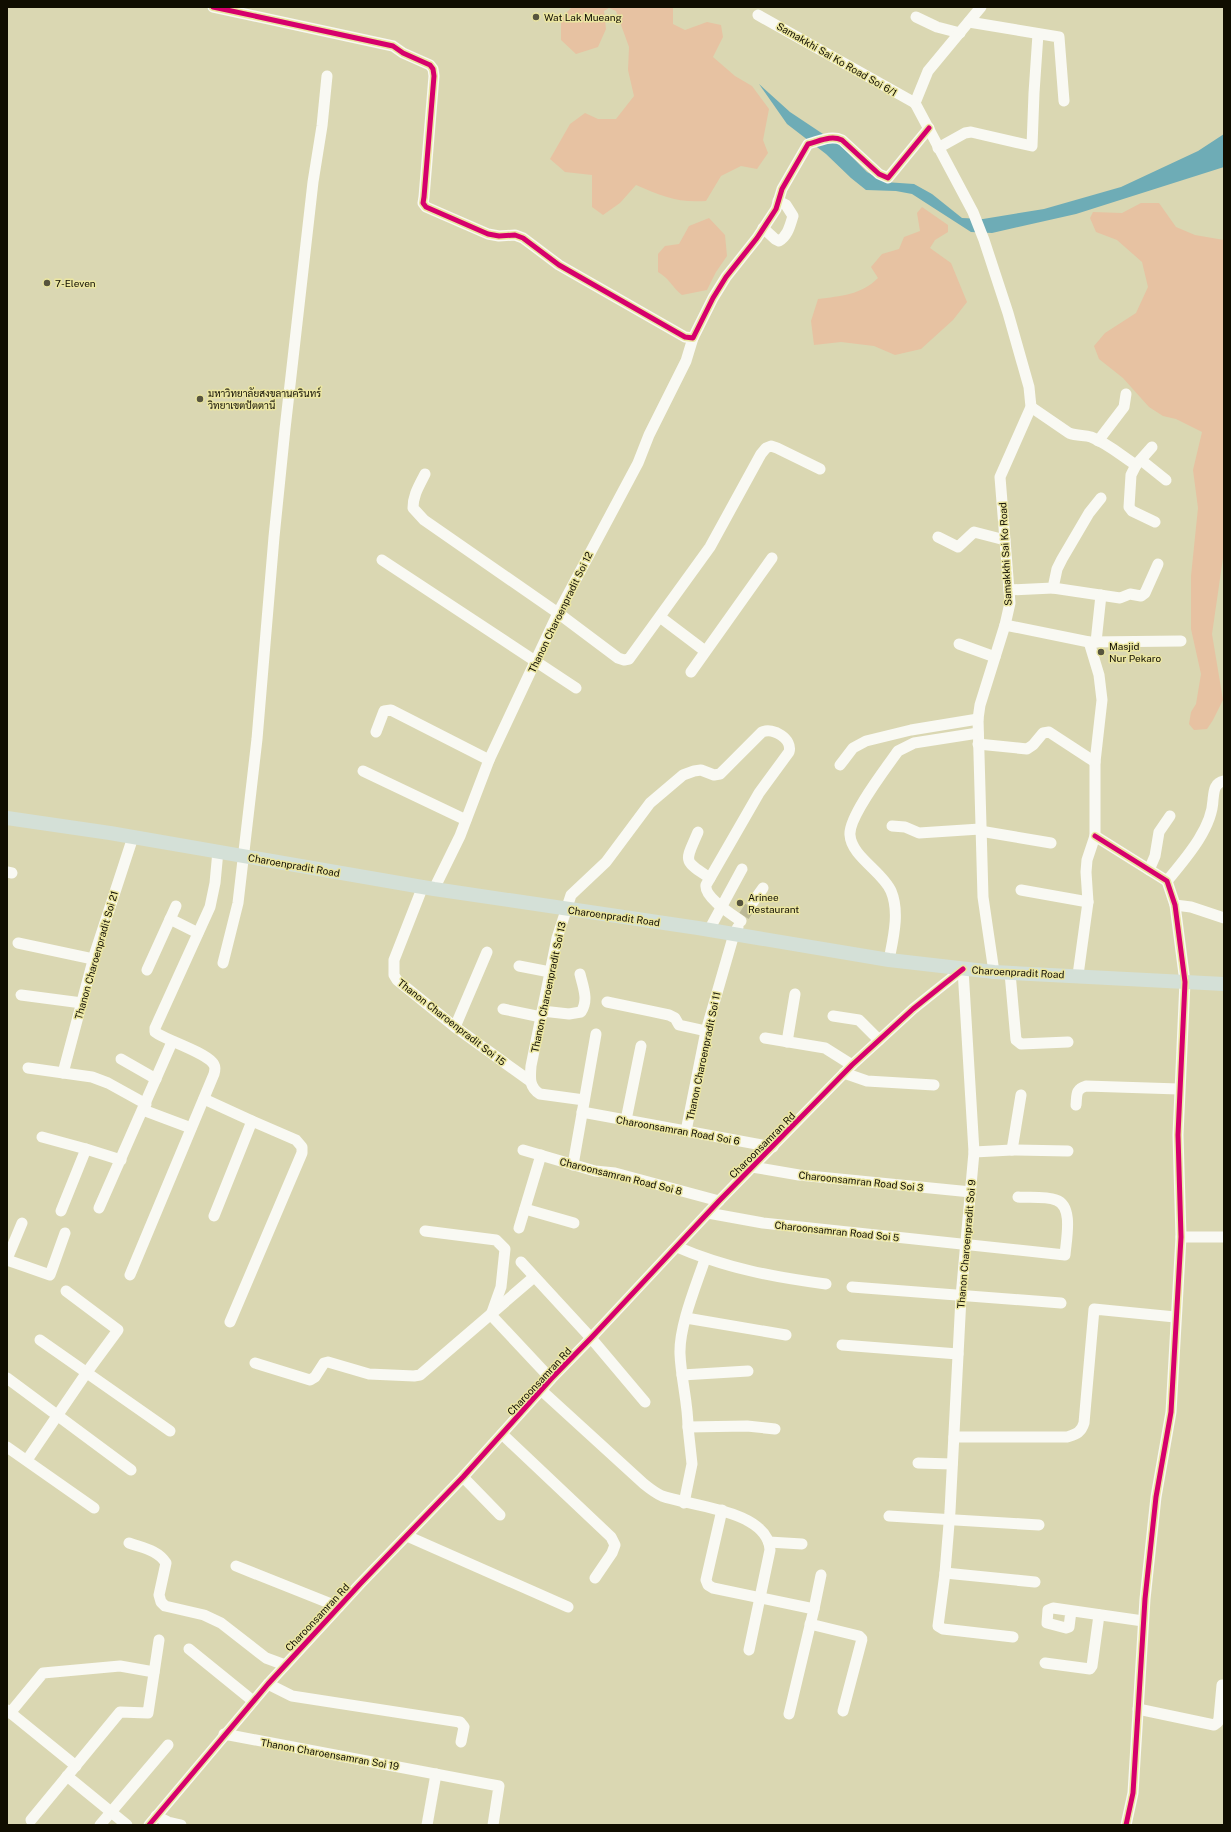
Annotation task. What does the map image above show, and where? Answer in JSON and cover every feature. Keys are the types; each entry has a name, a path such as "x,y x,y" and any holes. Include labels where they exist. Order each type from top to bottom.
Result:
{"main road":[{"name":"Charoenpradit Road","path":"7,818 133,837 428,887 709,930 889,960 994,972 1078,975 1224,984"}],"street":[{"path":"213,7 392,46 403,53 430,65 433,69 434,76 424,197 426,207 488,234 499,236 515,235 523,238 559,265 680,335 693,338"},
{"path":"981,7 928,71 915,103 973,212 984,240 1008,313 1028,387 1031,407 1070,434 1076,436 1089,436 1166,480"},
{"name":"Samakkhi Sai Ko Road Soi 6/1","path":"758,15 915,103"},
{"path":"916,17 937,26 960,33"},
{"path":"969,22 1059,37 1064,100"},
{"path":"938,148 965,133 970,132 1032,146 1038,34"},
{"path":"223,963 238,903 242,856 258,739 274,537 313,182 322,126 327,76"},
{"name":"Thanon Charoenpradit Soi 12","path":"428,887 460,836 489,760 558,613 638,463 647,440 686,360 693,338 713,298 726,277 763,228 776,208 782,189 808,144 831,138 842,140 879,174 888,178 929,128"},
{"path":"763,228 775,240 779,241 784,238 793,216 786,205 778,201"},
{"path":"1098,441 1124,407 1126,394"},
{"name":"Samakkhi Sai Ko Road","path":"994,972 983,897 978,719 980,705 994,657 1006,625 1010,603 1000,477 1002,469 1031,407"},
{"path":"425,474 413,502 413,508 416,513 558,613 618,658 624,660 629,659 710,547 761,454 766,448 770,446 778,448 820,469"},
{"path":"1152,447 1138,463 1131,475 1129,507 1132,511 1155,522"},
{"path":"1053,588 1057,569 1062,559 1089,513 1101,498"},
{"path":"938,537 958,547 974,532 1005,540"},
{"path":"691,672 772,558"},
{"path":"382,560 576,688"},
{"path":"1009,590 1053,588 1120,598 1130,594 1144,595 1158,564"},
{"path":"1078,975 1088,902 1086,872 1087,860 1095,836 1095,762 1102,688 1093,642 1101,595"},
{"path":"660,617 706,651"},
{"path":"1006,625 1064,638 1093,642 1181,641"},
{"path":"959,644 994,657"},
{"path":"376,732 384,711 391,710 489,760"},
{"path":"840,765 853,748 866,742 911,730 978,719"},
{"name":"Thanon Charoenpradit Soi 13","path":"530,1082 531,1066 557,938 565,908 575,890 606,862 650,804 683,775 700,770 714,776 720,774 762,732 767,730 773,731 789,742 789,752 759,793 710,878"},
{"path":"889,960 894,934 895,905 891,890 854,847 850,836 854,817 898,751 905,746 914,743 978,738 1027,749 1034,745 1043,733 1049,732 1095,762"},
{"path":"363,771 466,820"},
{"path":"1167,881 1197,843 1213,809 1214,790 1216,784 1224,781"},
{"path":"1149,870 1155,856 1160,832 1170,816"},
{"path":"892,826 908,827 919,833 980,830 1051,843"},
{"path":"698,832 688,854 688,860 690,865 710,878 705,890 706,893 722,906"},
{"path":"1095,836 1167,881 1175,905 1185,982 1178,1135 1181,1237 1175,1317 1171,1412 1156,1497 1143,1621 1133,1793 1126,1825"},
{"name":"Thanon Charoenpradit Soi 21","path":"63,1073 93,959 133,837"},
{"path":"130,1275 214,1074 215,1068 213,1062 202,1055 172,1042 155,1032 155,1028 210,907 215,883 218,852"},
{"path":"709,930 742,869"},
{"name":"Thanon Charoenpradit Soi 15","path":"428,887 394,960 394,975 397,980 455,1027 530,1082 535,1091 540,1094 584,1100"},
{"path":"754,902 763,888"},
{"path":"1021,890 1088,902"},
{"path":"1175,905 1192,907 1224,918"},
{"path":"148,970 176,906"},
{"name":"Thanon Charoenpradit Soi 11","path":"686,1131 706,1031 734,934 742,919 722,906"},
{"path":"170,919 198,933"},
{"path":"18,943 93,959"},
{"path":"455,1027 487,952"},
{"path":"519,966 550,972"},
{"name":"Charoonsamran Rd","path":"149,1825 224,1734 285,1665 464,1477 551,1379 719,1201 848,1069 963,969"},
{"name":"Thanon Charoenpradit Soi 9","path":"963,969 974,1152 961,1297 949,1520 945,1572 938,1626 943,1629 1013,1637"},
{"path":"1010,973 1014,1032 1016,1040 1021,1044 1068,1042"},
{"path":"503,1009 542,1014 569,1014 581,1012 585,1006 586,1000 580,974"},
{"path":"787,1042 795,994"},
{"path":"21,995 82,1002"},
{"path":"607,1002 669,1015 675,1018 679,1025 706,1031"},
{"path":"833,1016 859,1020 880,1040"},
{"path":"573,1165 596,1034"},
{"path":"765,1038 825,1048 848,1069 867,1081 934,1085"},
{"path":"99,1208 122,1160 172,1042"},
{"path":"626,1120 641,1046"},
{"path":"121,1058 156,1079"},
{"path":"28,1068 92,1077 108,1083 144,1107 191,1128"},
{"path":"1076,1105 1077,1091 1081,1087 1086,1086 1179,1089"},
{"path":"1012,1150 1021,1095"},
{"path":"204,1098 252,1122 296,1140 302,1147 302,1153 230,1322"},
{"name":"Charoonsamran Road Soi 6","path":"582,1112 773,1147"},
{"path":"214,1216 252,1122"},
{"path":"42,1137 86,1148 122,1160"},
{"path":"61,1211 86,1148"},
{"name":"Charoonsamran Road Soi 8","path":"523,1150 595,1171 615,1173 719,1201"},
{"path":"974,1152 1012,1150 1068,1152"},
{"path":"519,1228 540,1155"},
{"name":"Charoonsamran Road Soi 3","path":"752,1167 798,1175 971,1192"},
{"name":"Charoonsamran Road Soi 5","path":"708,1213 763,1223 966,1243 1065,1255 1067,1212 1064,1206 1055,1200 1018,1197"},
{"path":"525,1209 574,1223"},
{"path":"22,1224 7,1260 50,1275 65,1233"},
{"path":"425,1231 496,1240 505,1249 501,1287 491,1315"},
{"path":"1181,1237 1224,1237"},
{"path":"677,1247 705,1259 768,1276 826,1284"},
{"path":"684,1503 692,1464 682,1375 681,1342 686,1318 705,1259"},
{"path":"521,1262 591,1338 645,1402"},
{"path":"255,1363 310,1380 315,1377 324,1363 328,1362 370,1374 420,1375 491,1315 534,1276"},
{"path":"852,1288 1061,1303"},
{"path":"27,1460 87,1372 118,1330 66,1291"},
{"path":"954,1437 1067,1437 1078,1433 1082,1429 1084,1423 1094,1309 1175,1317"},
{"path":"491,1315 551,1379"},
{"path":"686,1318 786,1335"},
{"path":"40,1340 170,1431"},
{"path":"842,1345 958,1354"},
{"path":"682,1375 748,1370"},
{"path":"7,1378 131,1470"},
{"path":"541,1390 644,1484 660,1495 684,1503 722,1510 746,1520 758,1528 769,1542 770,1550 750,1650"},
{"path":"688,1427 747,1426 775,1429"},
{"path":"502,1434 611,1538 615,1545 612,1553 595,1578"},
{"path":"7,1447 94,1508"},
{"path":"918,1463 952,1464"},
{"path":"464,1477 500,1515"},
{"path":"722,1510 706,1580 708,1585 713,1588 814,1609"},
{"path":"888,1516 1039,1525"},
{"path":"407,1536 568,1607"},
{"path":"769,1542 802,1544"},
{"path":"129,1543 154,1551 162,1556 166,1563 159,1595 161,1602 165,1606 204,1615 221,1624 266,1658 285,1665"},
{"path":"236,1566 339,1607"},
{"path":"945,1572 1035,1582"},
{"path":"789,1714 821,1575"},
{"path":"1072,1611 1143,1621"},
{"path":"1045,1663 1090,1669 1092,1666 1099,1615"},
{"path":"810,1624 859,1636 862,1639 843,1711"},
{"path":"31,1820 120,1712 148,1713 159,1640"},
{"path":"189,1649 254,1701"},
{"path":"76,1766 9,1712 43,1673 120,1666 154,1672"},
{"path":"268,1684 292,1696 460,1722 464,1727 462,1742"},
{"path":"1138,1709 1214,1725 1218,1722 1219,1718 1222,1685"},
{"name":"Thanon Charoensamran Soi 19","path":"224,1734 499,1786 493,1825"},
{"path":"100,1825 168,1745"},
{"path":"428,1825 436,1774"},
{"path":"67,1776 127,1825"},
{"path":"156,1816 168,1822 181,1825"}],"shaded area":[{"path":"572,7 673,7 673,24 685,30 707,22 721,25 723,37 713,57 735,76 752,86 769,109 763,140 768,153 757,169 741,166 721,176 706,201 678,200 636,185 620,203 603,215 592,207 592,175 565,172 550,159 570,124 585,113 598,119 616,119 634,96 628,70 629,47 616,11 609,8 604,11 606,29 598,47 576,54 561,40 561,18"},
{"path":"1141,203 1159,203 1176,227 1195,235 1224,240 1224,551 1212,634 1223,700 1207,729 1194,730 1189,724 1191,712 1196,704 1201,674 1191,629 1191,576 1198,508 1193,470 1202,432 1176,419 1163,416 1149,407 1123,378 1099,359 1094,346 1105,333 1136,313 1148,287 1142,262 1117,240 1096,232 1090,218 1093,212 1122,213"},
{"path":"922,207 948,225 948,232 935,240 930,248 951,263 967,302 953,320 921,349 895,355 874,346 841,342 814,345 811,321 818,299 850,294 865,288 878,278 871,267 882,254 899,249 904,237 920,231 917,213"},
{"path":"709,218 725,235 727,256 716,272 707,290 682,295 665,277 658,272 658,254 665,246 679,244 689,226"}],"water":[{"path":"759,84 790,112 841,146 867,172 885,182 914,184 932,194 962,218 983,219 1044,209 1121,187 1198,151 1224,134 1224,167 1076,214 992,233 971,232 912,194 896,191 866,190 826,154 787,124"}],"tunnel":[{"path":"744,916 753,902"}],"cycle path":[{"path":"213,7 393,46 403,53 430,65 433,69 434,76 423,203 426,207 488,234 499,236 515,235 523,238 559,265 685,337 693,338 713,298 726,277 757,238 776,209 782,189 808,144 830,138 842,140 879,174 888,178 929,128"},
{"path":"1095,836 1167,881 1175,905 1185,982 1178,1135 1181,1237 1171,1412 1156,1497 1145,1599 1133,1793 1126,1825"},
{"path":"149,1825 268,1684 360,1584 463,1477 551,1379 719,1201 852,1065 913,1009 963,969"}],"place":[{"name":"Wat Lak Mueang","path":"536,17"},
{"name":"7-Eleven","path":"47,283"},
{"name":"มหาวิทยาลัยสงขลานครินทร์ วิทยาเขตปัตตานี","path":"200,399"},
{"name":"Masjid Nur Pekaro","path":"1101,652"},
{"name":"Arinee Restaurant","path":"740,903"}]}
